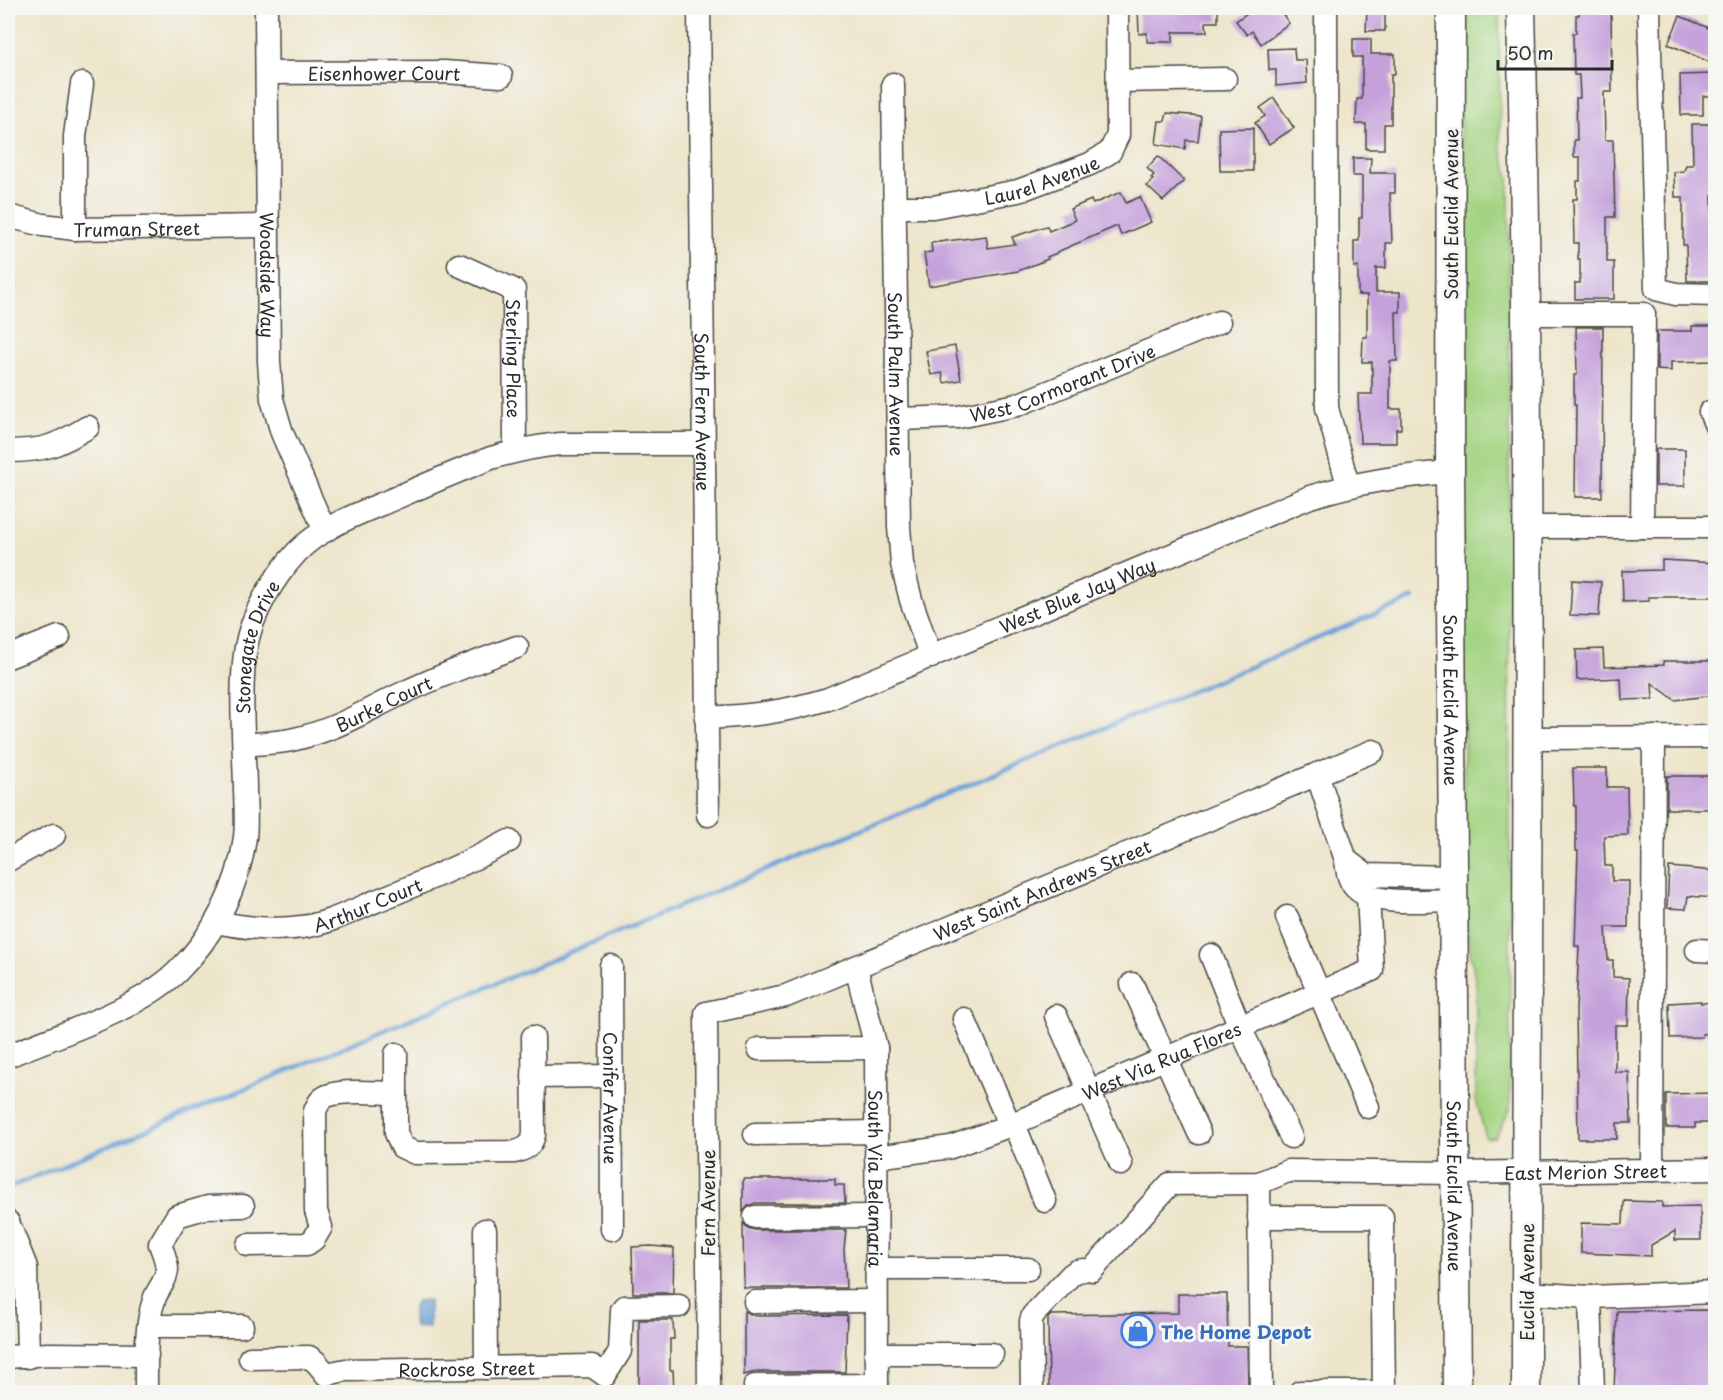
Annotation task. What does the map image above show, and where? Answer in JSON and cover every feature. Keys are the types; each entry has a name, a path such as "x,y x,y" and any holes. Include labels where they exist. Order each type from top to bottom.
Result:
{"main road":[{"name":"South Euclid Avenue","path":"1451,8 1450,472 1457,1392"},
{"path":"1521,8 1527,314 1529,738 1526,846 1526,1171"},
{"name":"Euclid Avenue","path":"1526,1171 1526,1392"}],"street":[{"name":"Woodside Way","path":"266,8 269,362 272,399 282,434 325,531"},
{"name":"South Fern Avenue","path":"699,8 708,815"},
{"name":"Laurel Avenue","path":"895,207 933,207 1018,190 1090,164 1110,152 1118,135 1117,8"},
{"path":"1326,8 1328,408 1348,485"},
{"path":"1649,8 1656,289 1676,294 1716,295"},
{"name":"Eisenhower Court","path":"267,73 444,72 501,76"},
{"path":"1118,81 1225,79"},
{"path":"75,229 75,136 82,84"},
{"name":"South Palm Avenue","path":"893,84 898,527 902,564 911,600 931,657"},
{"name":"Truman Street","path":"8,216 43,225 75,229 268,226"},
{"name":"Sterling Place","path":"459,265 514,290 515,451"},
{"path":"1527,314 1644,314 1642,527"},
{"name":"West Cormorant Drive","path":"898,419 958,417 1017,405 1219,322"},
{"path":"8,451 34,451 62,443 88,427"},
{"name":"Stonegate Drive","path":"8,1056 140,999 176,973 216,922 234,885 245,835 244,683 246,646 257,615 274,581 298,551 325,531 354,516 453,473 515,451 561,444 703,444"},
{"name":"West Blue Jay Way","path":"706,718 749,716 791,710 828,699 1310,497 1348,485 1398,476 1450,472"},
{"path":"1527,527 1716,527"},
{"path":"12,652 59,637"},
{"name":"Burke Court","path":"244,745 293,740 326,730 357,718 401,694 518,647"},
{"path":"1652,1170 1654,737"},
{"path":"1529,738 1716,737"},
{"name":"West Saint Andrews Street","path":"706,1013 786,996 1373,751"},
{"path":"1317,774 1346,860 1348,875 1357,889 1368,896 1391,900 1453,889"},
{"path":"8,860 54,835"},
{"name":"Arthur Court","path":"216,922 245,928 273,930 305,927 340,916 456,868 509,841"},
{"path":"1346,860 1366,875 1453,889"},
{"name":"West Via Rua Flores","path":"876,1157 951,1147 1012,1125 1372,970 1368,896"},
{"path":"1287,917 1368,1107"},
{"path":"1210,956 1291,1137"},
{"name":"Conifer Avenue","path":"611,966 612,1229"},
{"name":"South Via Belamaria","path":"856,967 876,1047 877,1389"},
{"path":"1132,984 1199,1133"},
{"name":"Fern Avenue","path":"706,1013 709,1392"},
{"path":"1056,1016 1121,1164"},
{"path":"964,1019 1045,1201"},
{"path":"396,1054 397,1139 402,1147 409,1152 515,1152 532,1143 534,1135 532,1037"},
{"path":"759,1048 876,1047"},
{"path":"533,1077 611,1076"},
{"path":"248,1245 307,1244 314,1239 321,1227 316,1210 315,1111 319,1102 325,1096 338,1094 396,1093"},
{"path":"755,1134 876,1132"},
{"name":"East Merion Street","path":"1259,1183 1288,1171 1455,1173 1716,1169"},
{"path":"1032,1392 1031,1322 1034,1315 1071,1275 1077,1271 1088,1270 1170,1184 1259,1183 1261,1392"},
{"path":"146,1392 149,1326 154,1298 163,1285 166,1271 165,1256 160,1244 177,1216 208,1207 243,1206"},
{"path":"754,1217 876,1216"},
{"path":"1259,1217 1383,1217 1384,1392 1300,1392"},
{"path":"8,1222 26,1267 18,1357 48,1354 147,1355"},
{"path":"485,1230 486,1368"},
{"path":"876,1269 1028,1269"},
{"path":"1526,1293 1590,1297 1716,1292"},
{"path":"1590,1297 1593,1392"},
{"path":"755,1302 876,1301"},
{"path":"609,1384 620,1352 624,1307 679,1306"},
{"path":"149,1326 242,1326"},
{"path":"876,1354 992,1354"},
{"path":"250,1358 309,1357 313,1359 322,1383"},
{"name":"Rockrose Street","path":"322,1383 345,1370 592,1366 609,1384"},
{"path":"755,1386 877,1389"}],"green space":[{"path":"1460,8 1498,8 1499,10 1500,145 1509,177 1510,1110 1495,1137 1486,1138 1476,1100 1476,984 1465,911"}],"water":[{"path":"429,1300 429,1328 414,1327 413,1314 417,1301"}],"building":[{"path":"1138,8 1218,8 1218,22 1206,22 1207,32 1173,32 1173,42 1147,42 1147,33 1139,34"},
{"path":"1254,8 1278,8 1289,23 1261,44 1252,31 1247,35 1236,21"},
{"path":"1367,8 1385,8 1385,31 1366,31"},
{"path":"1579,8 1611,8 1612,92 1604,92 1605,140 1613,140 1615,217 1607,217 1607,262 1614,262 1614,299 1575,299 1575,283 1580,283 1580,259 1578,259 1578,243 1574,243 1573,199 1577,199 1577,181 1580,181 1580,157 1574,157 1574,140 1577,140 1576,98 1580,98 1579,75 1574,75 1573,33 1576,33 1576,15 1579,15"},
{"path":"1680,16 1716,31 1710,46 1716,48 1716,65 1668,44"},
{"path":"1353,39 1371,39 1371,54 1395,54 1395,74 1391,74 1391,124 1384,124 1384,149 1366,149 1366,124 1356,124 1357,99 1362,99 1362,57 1353,57"},
{"path":"1294,48 1295,60 1306,60 1307,83 1276,86 1276,70 1269,70 1268,49"},
{"path":"1714,74 1714,96 1703,96 1703,115 1681,115 1680,75"},
{"path":"1274,98 1294,128 1269,144 1255,123 1265,116 1260,108"},
{"path":"1167,113 1201,116 1198,141 1186,140 1185,149 1156,144 1159,121 1165,121"},
{"path":"1692,124 1712,124 1716,129 1716,180 1714,180 1714,196 1712,196 1712,217 1716,219 1716,269 1712,269 1712,281 1687,281 1686,245 1683,245 1683,197 1675,197 1674,172 1684,171 1686,165 1693,165"},
{"path":"1253,128 1253,171 1220,171 1219,129"},
{"path":"1158,156 1184,181 1163,201 1147,186 1153,180 1151,178 1154,175 1147,168"},
{"path":"1353,158 1371,158 1370,173 1395,173 1395,193 1390,193 1392,243 1386,243 1386,268 1376,268 1376,292 1400,292 1400,312 1396,312 1397,361 1390,361 1390,409 1401,409 1401,429 1396,429 1396,443 1360,443 1358,394 1372,394 1372,362 1362,362 1363,337 1367,337 1367,295 1358,295 1358,267 1354,267 1354,241 1359,241 1359,218 1362,218 1362,176 1353,176"},
{"path":"1121,192 1126,203 1140,197 1151,222 1121,235 1117,226 1018,271 929,286 924,253 932,252 931,243 986,236 988,248 1015,244 1012,237 1047,226 1049,231 1075,220 1070,209 1091,200 1093,204"},
{"path":"1692,326 1716,326 1716,361 1671,362 1671,371 1657,370 1657,331 1692,331"},
{"path":"1576,327 1603,327 1602,497 1575,497"},
{"path":"955,346 961,380 944,383 942,373 931,375 926,351"},
{"path":"1656,449 1685,449 1685,486 1656,486"},
{"path":"1662,560 1716,563 1716,597 1648,597 1649,601 1623,602 1622,571 1662,570"},
{"path":"1572,580 1601,582 1599,616 1570,615"},
{"path":"1603,649 1604,667 1664,665 1663,661 1716,661 1716,695 1675,700 1652,683 1653,699 1622,700 1621,678 1577,680 1576,650"},
{"path":"1573,768 1607,768 1607,787 1627,787 1628,835 1604,836 1605,866 1612,866 1612,881 1629,881 1628,927 1606,927 1608,960 1613,960 1613,977 1629,978 1628,1025 1615,1025 1615,1072 1629,1072 1631,1123 1617,1123 1617,1139 1578,1139 1576,1009 1579,946 1575,946 1578,851 1576,851"},
{"path":"1667,776 1716,776 1716,809 1667,809"},
{"path":"1669,867 1716,871 1716,898 1688,896 1686,909 1667,908"},
{"path":"1701,1001 1701,1003 1716,1002 1716,1033 1702,1034 1702,1037 1670,1038 1669,1003"},
{"path":"1716,1093 1716,1123 1695,1123 1695,1128 1666,1128 1666,1094"},
{"path":"743,1179 835,1179 835,1185 844,1185 845,1203 755,1203 743,1212"},
{"path":"1624,1201 1662,1202 1662,1207 1700,1206 1701,1240 1675,1240 1675,1231 1651,1245 1651,1256 1581,1253 1581,1223 1623,1224"},
{"path":"743,1223 755,1230 846,1230 844,1249 846,1288 744,1288"},
{"path":"632,1247 674,1248 673,1293 633,1293"},
{"name":"The Home Depot","path":"1178,1294 1227,1294 1228,1346 1247,1346 1248,1392 1049,1392 1048,1318 1051,1315 1178,1313"},
{"path":"1716,1310 1716,1392 1614,1392 1617,1311"},
{"path":"744,1311 755,1316 847,1315 845,1372 755,1372 744,1375"},
{"path":"639,1320 673,1320 674,1339 670,1339 670,1370 673,1370 674,1391 648,1391 648,1386 639,1387"}],"waterway":[{"path":"8,1188 1414,598"}],"place":[{"name":"The Home Depot","path":"1138,1331"}]}
